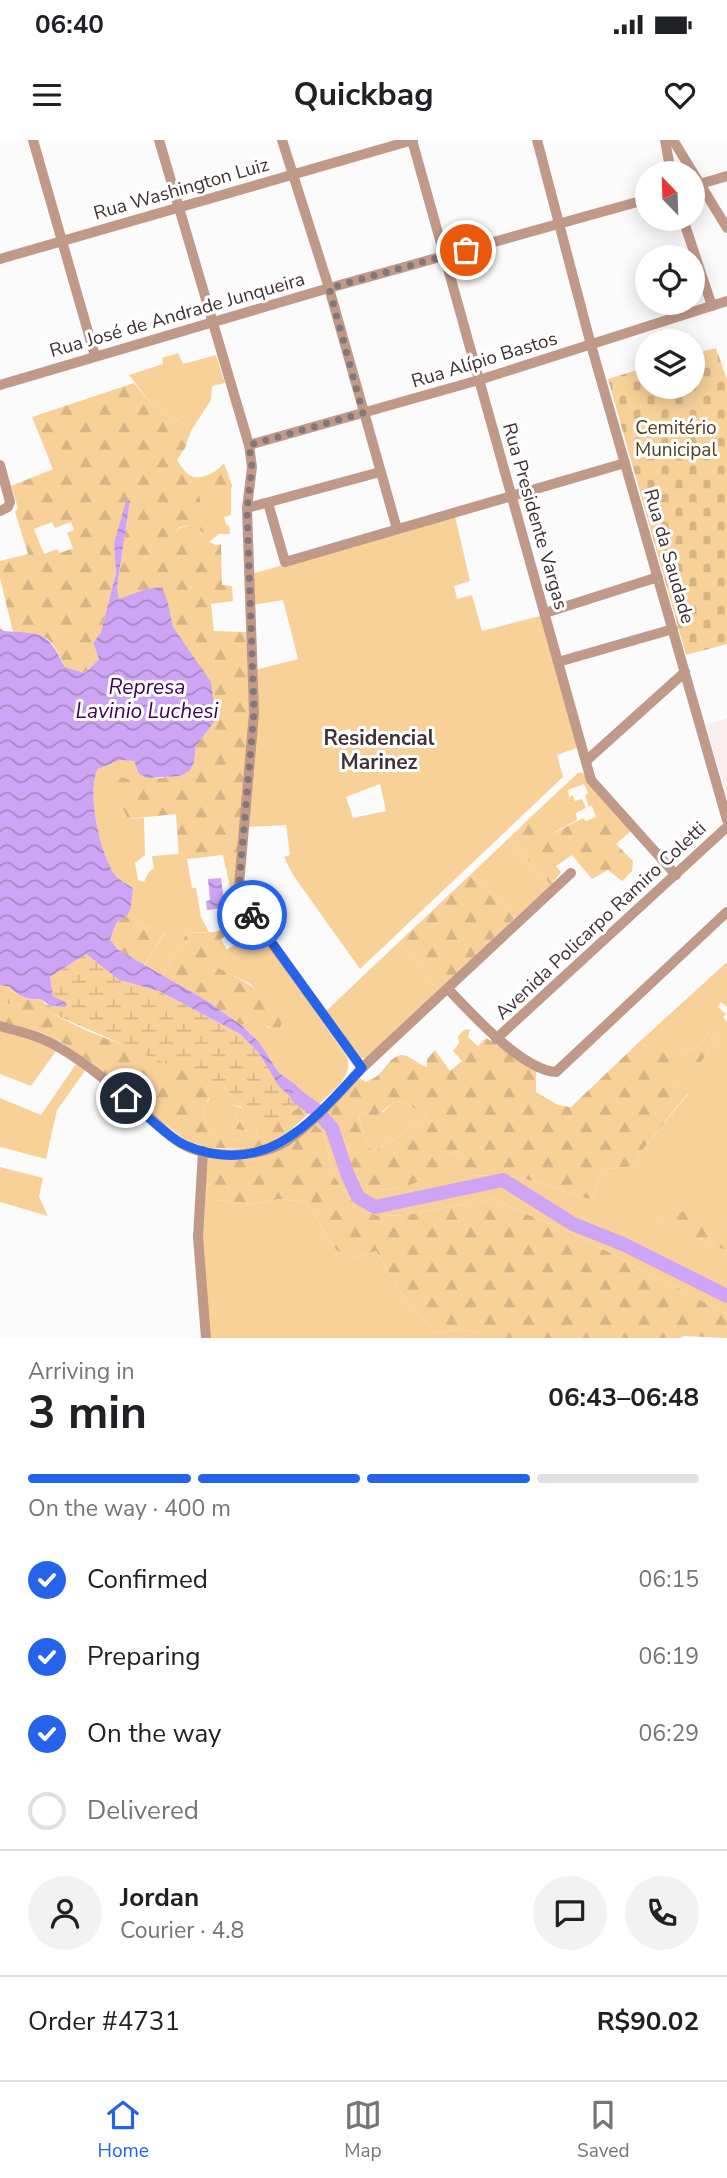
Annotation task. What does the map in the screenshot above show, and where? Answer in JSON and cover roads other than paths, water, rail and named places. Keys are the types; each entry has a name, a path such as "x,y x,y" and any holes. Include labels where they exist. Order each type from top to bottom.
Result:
{"street":[{"path":"33,140 95,356"},
{"path":"159,140 249,445 252,467 247,509 254,713 239,885 253,917 362,1068"},
{"path":"282,140 329,288 397,529"},
{"name":"Rua Washington Luiz","path":"0,259 412,140"},
{"name":"Rua Presidente Vargas","path":"412,140 591,780 676,875"},
{"name":"Rua da Saudade","path":"537,140 591,345 727,820"},
{"path":"665,140 669,161"},
{"path":"673,140 684,161"},
{"path":"705,183 727,176"},
{"path":"705,196 727,228"},
{"name":"Rua José de Andrade Junqueira","path":"0,384 635,202"},
{"path":"687,231 712,306"},
{"name":"Rua Alípio Bastos","path":"249,445 479,380 727,302"},
{"path":"268,503 285,562 625,463"},
{"path":"0,465 10,502 8,507 0,512"},
{"path":"247,509 380,472"},
{"path":"545,613 658,577"},
{"path":"558,662 673,629"},
{"path":"586,761 685,672"},
{"name":"Avenida Policarpo Ramiro Coletti","path":"496,1039 727,827"},
{"path":"0,1026 41,1038 60,1048 88,1067 183,1144 225,1155 269,1149 284,1142 330,1103 362,1068 571,873"},
{"path":"448,989 496,1039 546,1071 556,1072 727,912"},
{"path":"203,1151 198,1237 206,1338"}],"water":[{"name":"Represa Lavinio Luchesi","path":"126,501 130,501 117,587 119,599 146,589 162,587 173,627 211,682 214,722 196,746 190,770 181,776 147,778 139,774 134,761 120,760 98,769 93,792 94,807 104,853 115,875 133,888 131,908 127,916 117,922 110,939 117,949 209,1002 241,1025 259,1042 279,1073 295,1084 317,1106 308,1114 278,1085 259,1053 240,1034 159,991 119,980 86,954 50,977 53,996 65,1002 65,1007 50,1006 41,999 24,997 10,987 0,985 0,628 4,631 42,636 53,646 65,667 85,673 99,659 93,643 101,632 116,573 114,543"},
{"path":"221,878 225,908 207,910 206,901 210,900 208,879"}],"waterway":[{"path":"298,1097 315,1109 332,1128 358,1197 375,1207 503,1180 573,1224 623,1244 727,1296"}],"district":[{"name":"Residencial Marinez","path":"379,750"}],"park label":[{"name":"Cemitério Municipal","path":"676,438"}]}
